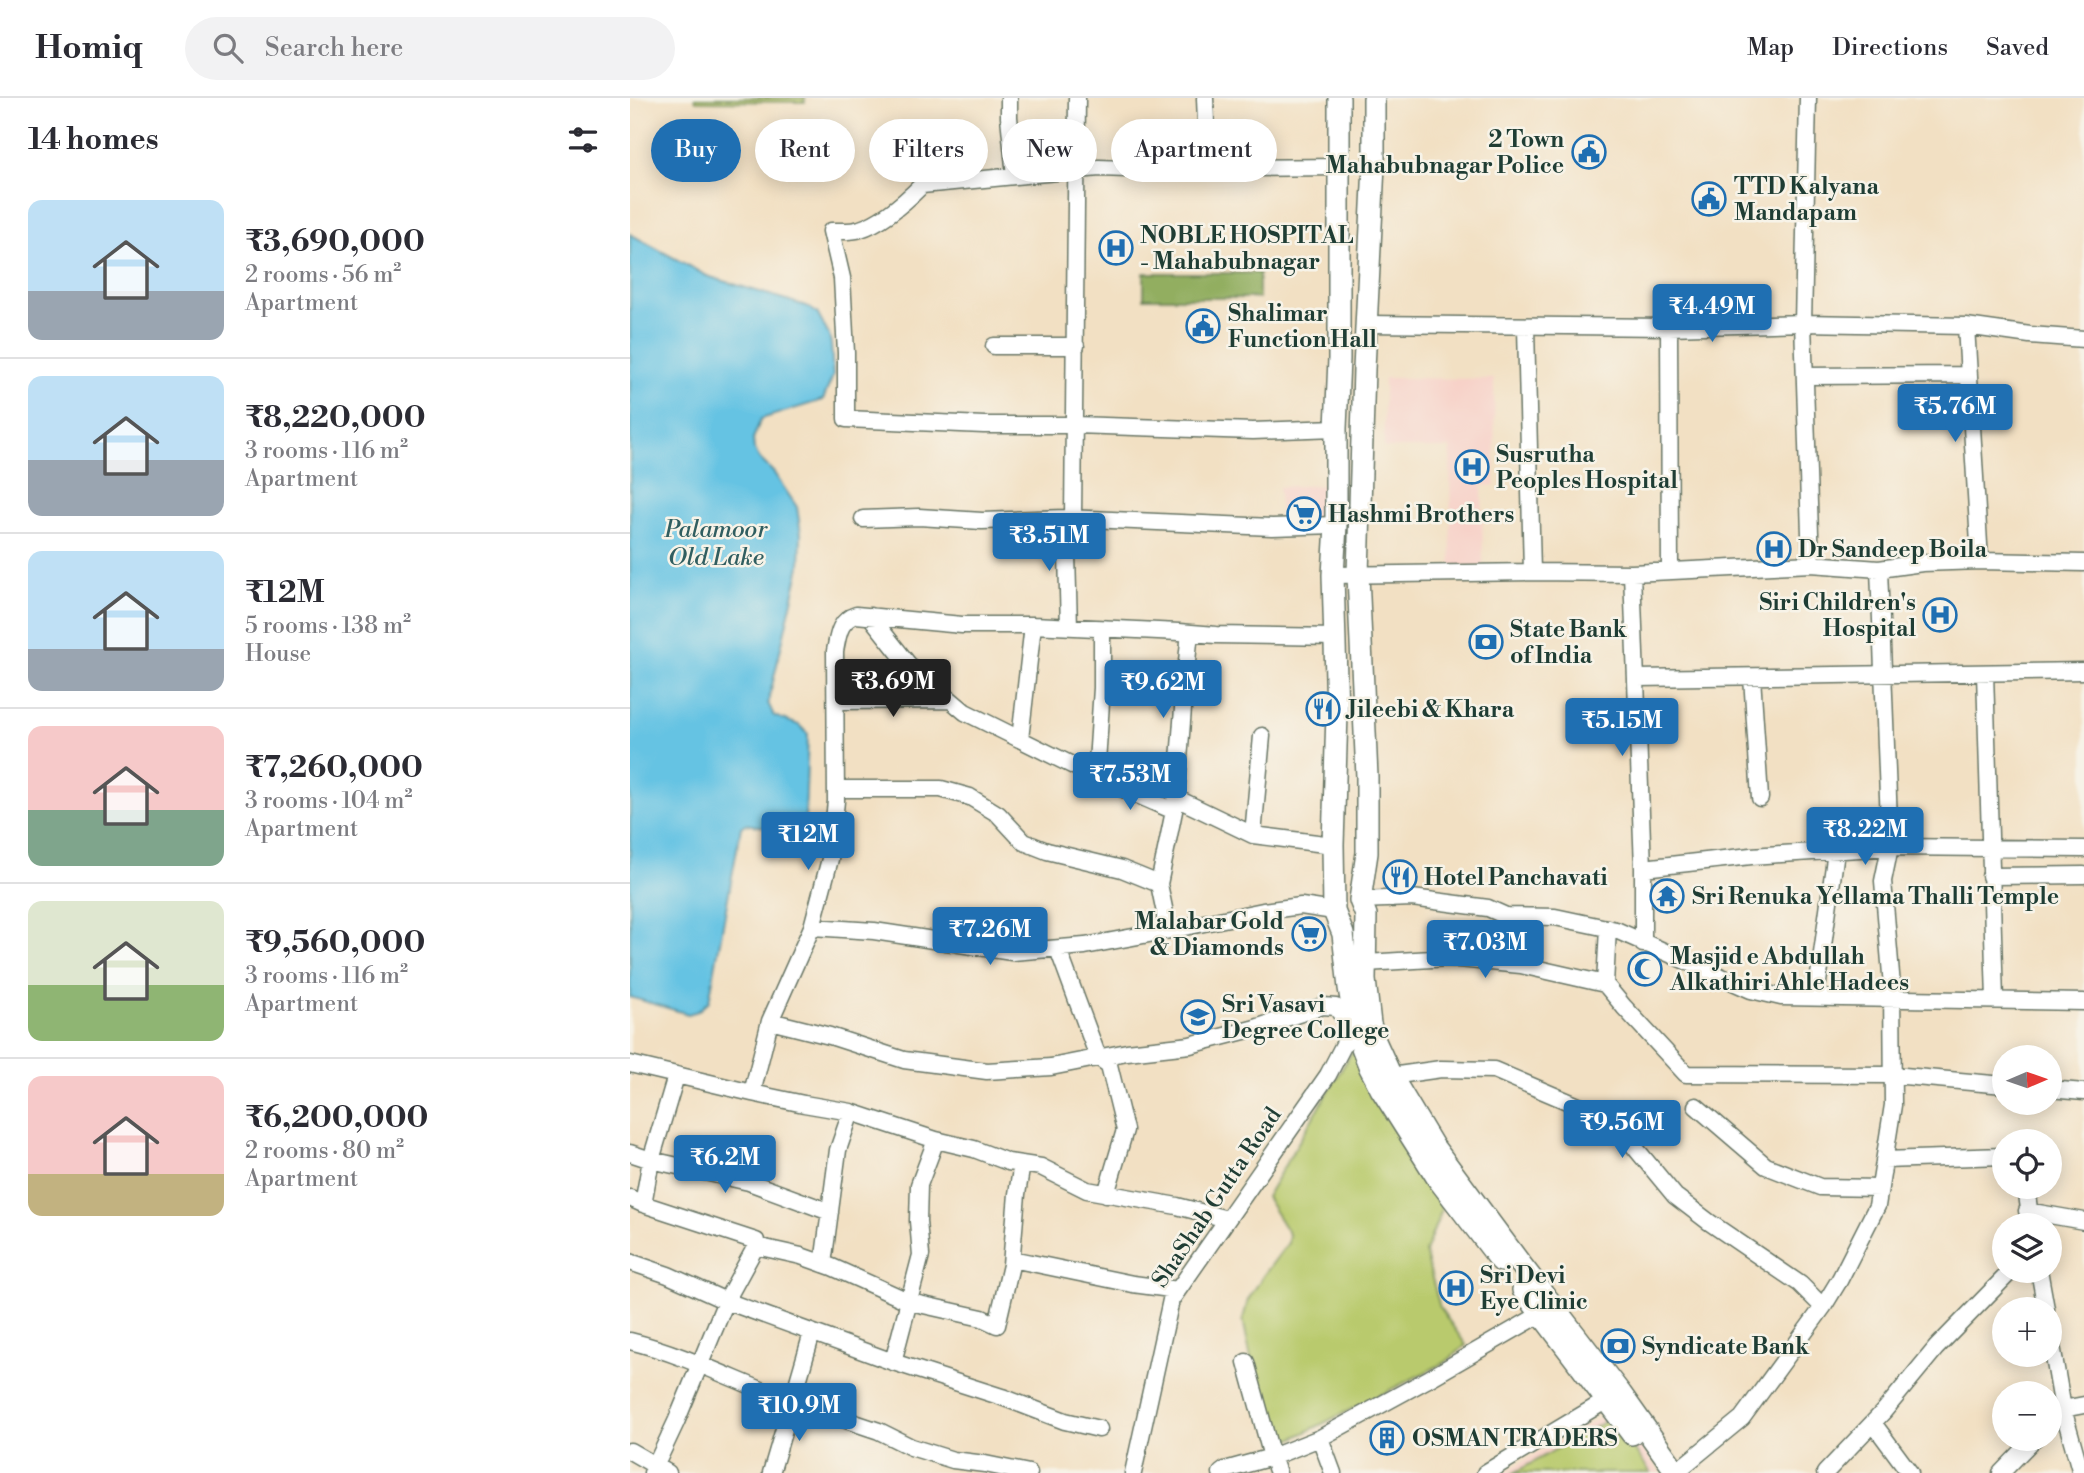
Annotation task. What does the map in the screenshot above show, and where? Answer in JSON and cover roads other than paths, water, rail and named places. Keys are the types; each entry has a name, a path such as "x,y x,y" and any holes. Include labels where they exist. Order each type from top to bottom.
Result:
{"highway":[{"path":"1339,98 1339,359 1333,575 1337,713 1333,845 1334,911 1343,934 1353,1025 1381,1089 1438,1179 1660,1473"},
{"path":"1374,98 1374,165 1363,382 1358,575 1367,777 1367,853 1360,900 1366,915 1367,1004 1374,1041 1391,1076 1433,1146 1621,1394 1676,1473"}],"street":[{"path":"1009,98 1009,119"},
{"path":"1077,98 1077,119"},
{"path":"1205,98 1206,119"},
{"path":"1808,98 1803,323 1811,564"},
{"path":"1277,168 1340,167"},
{"path":"1002,177 922,185 882,218 860,229 831,231 842,278 846,419 1253,431 1336,428"},
{"path":"1069,627 1069,519 1075,425 1078,182"},
{"path":"1367,324 1526,327 1803,323 1966,326 2084,339"},
{"path":"1966,326 1980,561"},
{"path":"1526,327 1532,572"},
{"path":"1669,327 1670,571"},
{"path":"994,346 1076,346"},
{"path":"1805,376 1969,375"},
{"path":"863,519 1069,519 1272,527 1336,525"},
{"path":"1333,575 1633,573 1811,564 1879,569 1980,561 2084,564"},
{"path":"1676,1473 1742,1418 1823,1307 1877,1206 1893,1105 1893,999 1883,881 1890,847 1879,569"},
{"path":"1633,573 1638,678 1643,944"},
{"path":"752,1093 769,1021 812,927 831,859 836,789 835,651 840,628 848,618 856,615 962,625 1033,625 1216,635 1336,637"},
{"path":"870,616 908,664 965,712 1096,778 1175,804 1253,835 1333,845"},
{"path":"1020,739 1033,625"},
{"path":"1096,778 1102,688 1102,629"},
{"path":"1165,931 1165,913 1159,884 1175,804 1189,633"},
{"path":"1638,678 2084,671"},
{"path":"1985,673 1995,1000"},
{"path":"1752,677 1760,798"},
{"path":"836,701 950,700"},
{"path":"1253,835 1262,736"},
{"path":"836,789 941,789 970,797 998,814 1024,842 1047,851 1122,869 1159,884"},
{"path":"1643,868 1751,856 1890,847 2084,849"},
{"path":"1816,997 1836,851"},
{"path":"1990,876 2084,875"},
{"path":"1360,900 1412,898 1488,908 1506,916 1555,917 1608,928 1751,990 1781,997 2084,1002"},
{"path":"812,927 874,931 1012,952 1085,946 1301,906 1334,911"},
{"path":"1605,984 1608,928"},
{"path":"1058,948 1098,1057 1109,1065 1125,1130 1106,1194"},
{"path":"1366,963 1448,958 1521,965 1605,984 1686,1074 1893,1075 1992,1084"},
{"name":"ShaShab Gutta Road","path":"1133,1473 1171,1300 1328,1075 1353,1025 1367,1004"},
{"path":"769,1021 830,1036 904,1060 987,1071 1051,1067 1098,1057 1190,1045 1323,1006 1336,1007 1353,1025"},
{"path":"630,1064 752,1093 851,1112 1008,1162 1041,1167 1087,1191 1177,1206 1227,1219"},
{"path":"1391,1076 1441,1069 1494,1070 1588,1110 1632,1144 1675,1196 1800,1284 1823,1307"},
{"path":"630,1451 658,1470 726,1301 757,1241 637,1201 676,1076"},
{"path":"2062,1090 2084,1092"},
{"path":"1696,1106 1766,1166 1820,1187 1880,1188"},
{"path":"823,1264 838,1150 851,1112"},
{"path":"893,1362 921,1255 919,1185 936,1140"},
{"path":"630,1153 749,1182 830,1212"},
{"path":"1884,1160 1992,1156"},
{"path":"756,1246 823,1264 910,1302 982,1318 997,1325 1012,1259 1022,1164"},
{"path":"2062,1220 2084,1221"},
{"path":"1012,1259 1133,1284 1178,1290"},
{"path":"630,1262 668,1275 726,1301 893,1362 1065,1421 1099,1429"},
{"path":"1825,1473 1873,1423 1936,1348 1998,1283"},
{"path":"1221,1473 1320,1438 1541,1314"},
{"path":"771,1473 812,1333"},
{"path":"630,1342 664,1350 758,1390 879,1431 911,1447 953,1460 1029,1473"},
{"path":"1246,1362 1278,1473"},
{"path":"2056,1367 2063,1409 2081,1473"},
{"path":"1485,1473 1607,1400"},
{"path":"2063,1409 2084,1405"},
{"path":"1873,1423 1910,1473"},
{"path":"1320,1438 1333,1473"},
{"path":"2001,1473 2022,1451"}],"water":[{"name":"Palamoor Old Lake","path":"630,234 707,276 806,306 817,313 831,344 833,376 823,400 761,419 753,439 754,449 760,459 774,473 797,507 801,534 800,566 768,703 774,716 799,725 808,734 805,819 800,829 792,831 745,824 741,827 709,1001 698,1011 688,1014 630,997"}],"place":[{"name":"2 Town Mahabubnagar Police","path":"1589,152"},
{"name":"TTD Kalyana Mandapam","path":"1709,199"},
{"name":"NOBLE HOSPITAL - Mahabubnagar","path":"1116,248"},
{"name":"Shalimar Function Hall","path":"1203,326"},
{"name":"Susrutha Peoples Hospital","path":"1472,467"},
{"name":"Hashmi Brothers","path":"1304,514"},
{"name":"Dr Sandeep Boila","path":"1774,549"},
{"name":"Siri Children's Hospital","path":"1940,615"},
{"name":"State Bank of India","path":"1486,642"},
{"name":"Jileebi & Khara","path":"1323,709"},
{"name":"Hotel Panchavati","path":"1400,877"},
{"name":"Sri Renuka Yellama Thalli Temple","path":"1667,896"},
{"name":"Malabar Gold & Diamonds","path":"1309,934"},
{"name":"Masjid e Abdullah Alkathiri Ahle Hadees","path":"1645,969"},
{"name":"Sri Vasavi Degree College","path":"1198,1017"},
{"name":"Sri Devi Eye Clinic","path":"1456,1288"},
{"name":"Syndicate Bank","path":"1618,1346"},
{"name":"OSMAN TRADERS","path":"1387,1438"}]}
